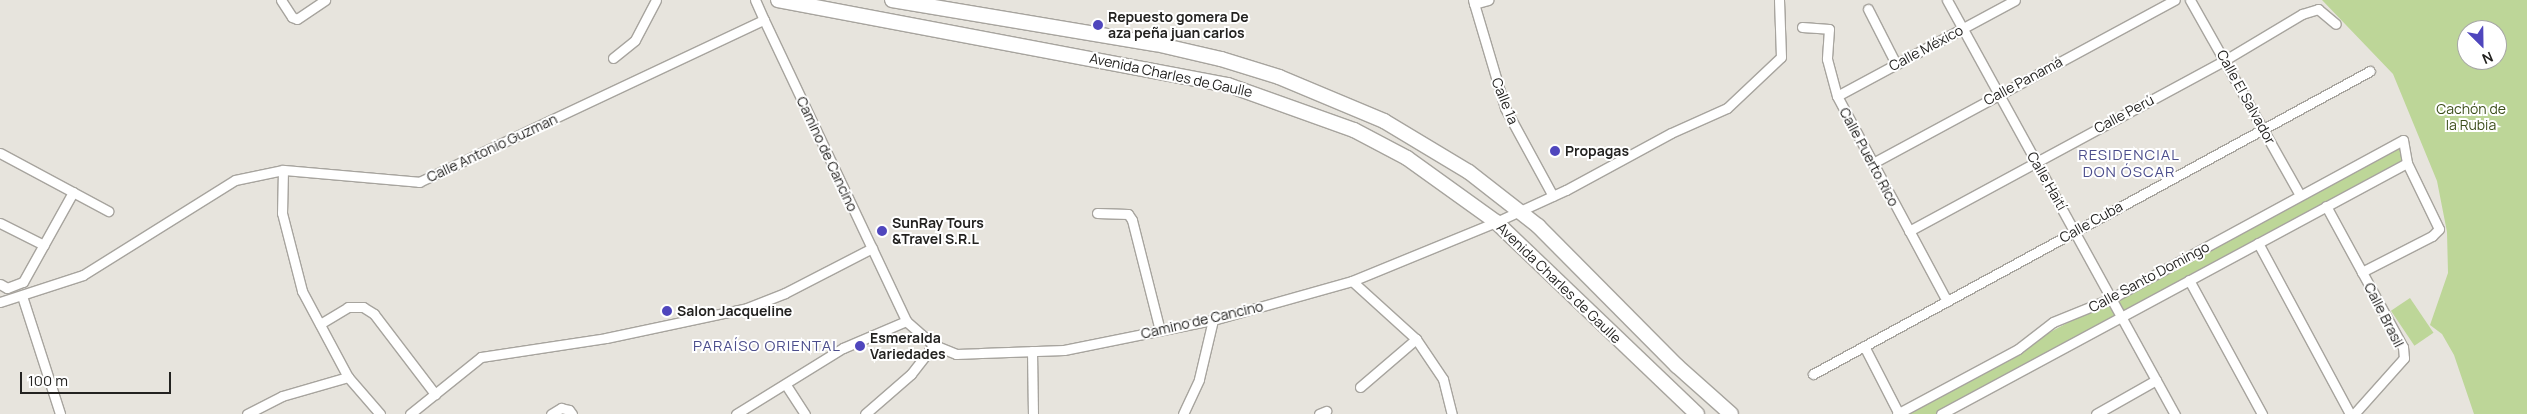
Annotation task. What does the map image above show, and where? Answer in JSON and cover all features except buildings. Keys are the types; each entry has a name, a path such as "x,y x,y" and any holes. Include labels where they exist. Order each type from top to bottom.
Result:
{"main road":[{"name":"Avenida Charles de Gaulle","path":"778,0 1177,74 1261,94 1354,130 1406,158 1496,222 1697,414"},
{"name":"Avenida Charles de Gaulle","path":"892,0 1156,44 1279,77 1384,121 1468,172 1518,210 1677,366 1731,414"}],"street":[{"path":"281,0 292,17 297,19 325,0"},
{"path":"613,58 635,40 656,0"},
{"path":"755,0 764,20"},
{"path":"1473,2 1488,0"},
{"name":"Camino de Cancino","path":"764,20 906,321 934,345 956,354 1064,350 1213,320 1352,281 1496,222 1518,210 1553,196 1671,133 1727,108 1781,57 1779,0"},
{"name":"Calle Haití","path":"1947,0 2035,162 2076,230 2175,414"},
{"name":"Calle México","path":"1837,96 2015,0"},
{"name":"Calle Panamá","path":"1873,164 1998,94 2175,0"},
{"name":"Calle El Salvador","path":"2190,0 2300,196"},
{"name":"Calle 1a","path":"1473,2 1505,108 1553,196"},
{"path":"1868,9 1896,64"},
{"name":"Calle Perú","path":"1909,231 2225,60 2312,10 2324,12 2336,24"},
{"name":"Calle Antonio Guzman","path":"0,302 83,275 235,180 282,170 419,182 764,20"},
{"name":"Calle Puerto Rico","path":"1802,27 1829,29 1827,59 1837,96 1947,301"},
{"name":"Calle Cuba","path":"1813,374 2370,71"},
{"name":"Calle Santo Domingo","path":"1898,414 2018,349 2053,322 2112,298 2403,140 2407,163 1942,414"},
{"path":"0,153 108,211"},
{"path":"2362,272 2432,236 2438,229 2407,163"},
{"path":"282,170 282,213 291,256 302,291 348,377 380,414"},
{"path":"0,284 7,288 23,282 73,192"},
{"name":"Calle Brasil","path":"2326,206 2398,336 2404,358 2354,414"},
{"path":"1097,213 1128,214 1132,220 1160,331"},
{"path":"0,223 44,245"},
{"path":"2258,243 2350,414"},
{"path":"410,414 481,357 606,338 747,308 785,293 872,248"},
{"path":"2189,280 2262,414"},
{"path":"1352,281 1416,339 1443,379 1452,414"},
{"path":"22,296 60,414"},
{"path":"320,324 348,307 362,307 374,314 435,394"},
{"path":"1184,414 1199,379 1213,320"},
{"path":"736,414 786,385 843,348 906,321"},
{"path":"1360,387 1416,339"},
{"path":"866,414 911,374 934,345"},
{"path":"1864,346 1898,414"},
{"path":"1032,351 1033,414"},
{"path":"246,414 282,396 348,377"},
{"path":"2096,414 2156,380"},
{"path":"786,385 805,414"},
{"path":"551,414 561,408 571,412"}],"green space":[{"name":"Cachón de la Rubia","path":"2322,0 2527,0 2527,414 2474,414 2454,355 2442,334 2430,325 2448,273 2447,232 2437,181 2393,74"},
{"path":"2401,142 2404,162 1936,414 1899,414"},
{"path":"2410,298 2433,333 2414,346 2391,311"}],"place":[{"name":"Repuesto gomera De aza peña juan carlos","path":"1098,25"},
{"name":"Propagas","path":"1555,151"},
{"name":"SunRay Tours &Travel S.R.L","path":"882,231"},
{"name":"Salon Jacqueline","path":"667,311"},
{"name":"Esmeralda Variedades","path":"860,346"}],"district":[{"name":"RESIDENCIAL DON ÓSCAR","path":"2129,162"},
{"name":"PARAÍSO ORIENTAL","path":"767,346"}]}
